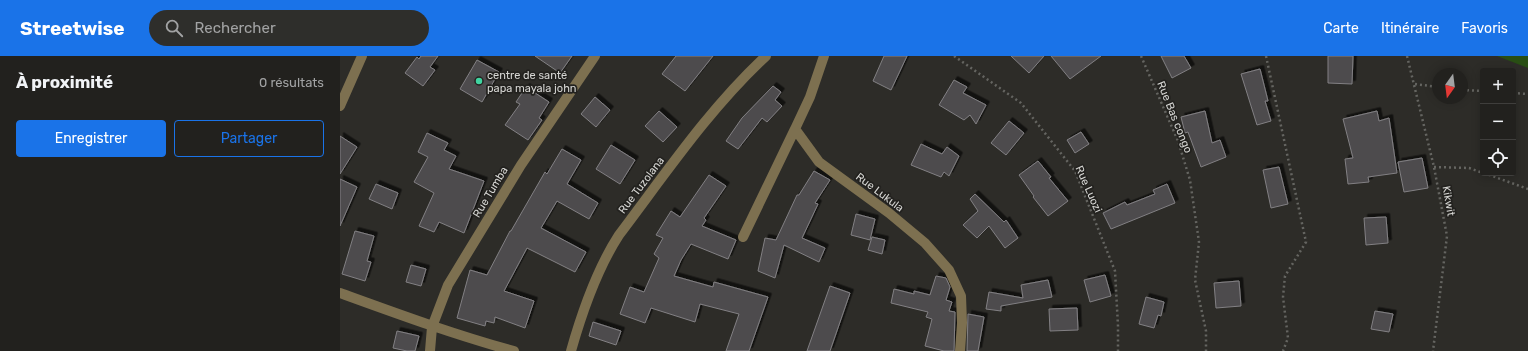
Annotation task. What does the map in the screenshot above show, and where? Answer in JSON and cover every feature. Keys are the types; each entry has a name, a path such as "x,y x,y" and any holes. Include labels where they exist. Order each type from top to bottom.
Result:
{"street":[{"path":"340,106 362,56"},
{"name":"Rue Tumba","path":"430,351 432,327 448,285 521,165 594,56"},
{"name":"Rue Tuzolana","path":"571,351 580,321 608,251 710,114 744,76 766,56"},
{"path":"744,237 810,97 824,56"},
{"name":"Rue Lukula","path":"795,129 820,162 889,213 925,243 949,270 961,296 962,323 960,351"},
{"path":"340,293 432,327 468,339 514,351"}],"path":[{"name":"Rue Luozi","path":"954,56 1020,103 1074,171 1115,271 1118,351"},
{"name":"Rue Bas congo","path":"1141,56 1178,141 1190,180 1198,242 1195,280 1206,331 1206,351"},
{"path":"1266,56 1306,242 1285,276 1283,297 1288,338 1283,351"},
{"name":"Kikwit","path":"1407,56 1434,167 1447,236 1433,351"},
{"path":"1415,84 1432,87"},
{"path":"1468,90 1480,91"},
{"path":"1516,92 1528,94"},
{"path":"1434,167 1469,168 1480,172"},
{"path":"1491,176 1528,190"}],"green space":[{"path":"1497,56 1528,56 1528,68"}],"building":[{"path":"421,56 438,56 430,67 435,70 423,86 405,73 417,57 419,59"},
{"path":"535,56 572,56 560,73"},
{"path":"676,56 713,56 685,91 662,74"},
{"path":"884,56 907,56 891,90 873,81"},
{"path":"1011,56 1044,56 1029,73"},
{"path":"1051,56 1101,56 1070,79"},
{"path":"1161,56 1184,56 1191,68 1172,78"},
{"path":"1328,56 1353,56 1352,84 1328,83"},
{"name":"centre de santé papa mayala john","path":"477,60 499,72 482,102 460,89"},
{"path":"1260,69 1268,101 1265,101 1271,121 1257,125 1241,74"},
{"path":"954,80 967,87 963,93 986,105 976,124 970,115 964,120 939,105"},
{"path":"773,86 781,92 775,100 782,106 767,122 762,118 738,149 726,141 742,118"},
{"path":"526,87 549,102 539,118 542,120 528,140 505,125 520,104 516,102"},
{"path":"595,97 610,110 596,127 581,114"},
{"path":"659,111 677,127 663,142 645,126"},
{"path":"1205,111 1212,143 1220,140 1226,157 1201,167 1188,132 1185,133 1181,117"},
{"path":"1377,111 1379,121 1389,118 1397,173 1368,177 1369,182 1348,184 1345,159 1353,158 1343,119"},
{"path":"1009,121 1024,133 1006,155 991,143"},
{"path":"1081,132 1089,144 1075,153 1067,140"},
{"path":"427,133 448,143 444,150 456,156 449,169 484,181 464,233 439,222 434,232 419,226 434,193 414,182 428,157 418,152"},
{"path":"340,136 357,147 340,174"},
{"path":"921,144 942,154 947,147 959,156 949,176 944,172 941,177 911,165"},
{"path":"611,145 635,160 620,184 596,169"},
{"path":"562,149 581,160 567,184 598,203 589,219 557,201 541,228 586,252 575,272 527,248 504,291 534,301 525,328 495,317 494,323 486,321 485,326 457,318 470,270 487,275 510,231 545,172 547,174"},
{"path":"1422,158 1428,188 1404,192 1398,162"},
{"path":"1038,161 1051,177 1049,178 1068,201 1048,216 1033,197 1034,196 1019,175"},
{"path":"1279,167 1288,204 1271,208 1263,170"},
{"path":"814,171 830,180 815,203 818,204 802,238 825,248 819,262 784,245 775,278 758,271 765,238 776,240 797,195 799,195"},
{"path":"709,175 726,186 704,218 706,220 702,226 736,240 728,259 691,244 681,260 674,276 713,287 714,282 768,297 749,351 726,351 739,314 700,304 695,322 651,308 645,323 620,314 630,287 644,292 659,258 654,254 663,238 656,235 671,211 680,217"},
{"path":"340,179 357,187 340,226"},
{"path":"376,184 398,193 392,209 369,199"},
{"path":"1167,184 1175,203 1111,229 1103,213 1125,202 1127,205 1155,194 1153,190"},
{"path":"975,194 1004,222 1006,220 1018,238 1005,248 989,226 977,238 963,225 978,211 970,199"},
{"path":"856,214 875,219 870,240 851,235"},
{"path":"1386,217 1388,243 1366,245 1364,218"},
{"path":"355,231 374,236 367,261 371,262 365,281 342,274"},
{"path":"872,237 885,240 882,254 868,250"},
{"path":"411,265 426,269 421,286 406,282"},
{"path":"1105,275 1111,296 1090,302 1084,280"},
{"path":"936,276 946,278 950,287 946,300 952,302 949,311 955,312 954,351 944,351 925,346 932,319 926,317 928,312 891,303 894,289 914,294 914,291 930,295"},
{"path":"1048,280 1052,297 1001,306 1001,311 986,309 989,292 1023,298 1021,285"},
{"path":"1239,281 1241,306 1216,308 1214,283"},
{"path":"830,286 850,293 830,351 807,351"},
{"path":"1146,297 1164,302 1161,316 1158,315 1154,328 1139,324"},
{"path":"1077,308 1078,330 1050,331 1049,309"},
{"path":"1375,311 1393,314 1389,332 1371,329"},
{"path":"968,314 984,317 978,351 967,351"},
{"path":"593,322 621,331 616,345 589,336"},
{"path":"397,331 419,336 415,351 393,348"}],"place":[{"name":"centre de santé papa mayala john","path":"479,81"}]}
